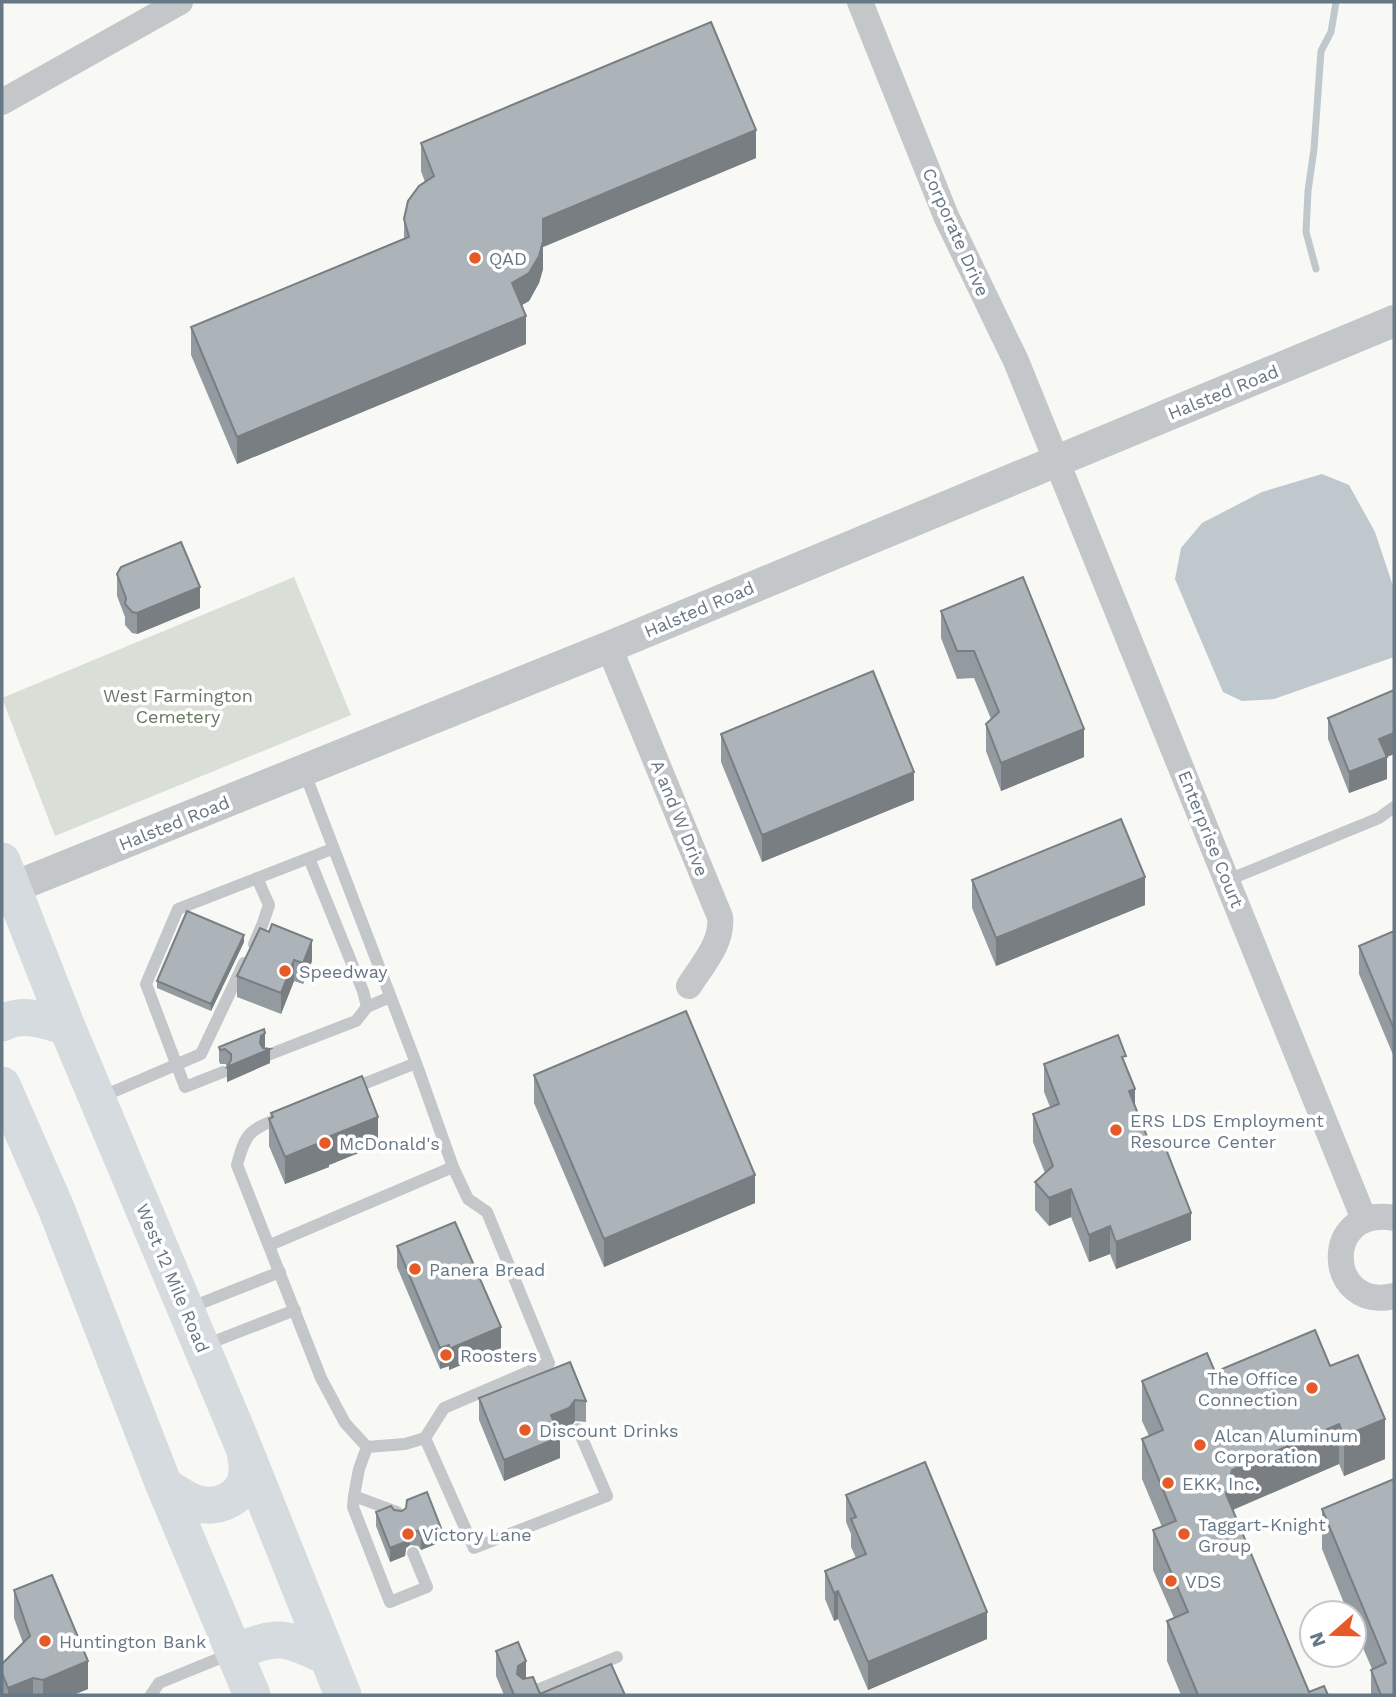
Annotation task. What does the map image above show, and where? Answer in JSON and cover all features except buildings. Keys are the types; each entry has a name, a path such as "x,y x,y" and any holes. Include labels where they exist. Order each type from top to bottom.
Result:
{"main road":[{"name":"West 12 Mile Road","path":"5,880 202,1346 343,1695"},
{"path":"2,1023 25,1016 67,1027"},
{"path":"6,1107 56,1208 164,1485 234,1652 246,1691"},
{"path":"164,1485 196,1504 222,1504 244,1488 247,1472 245,1451"},
{"path":"234,1652 268,1639 290,1640 326,1656"}],"street":[{"path":"2,102 180,2"},
{"name":"Corporate Drive","path":"860,2 946,216 1016,361 1056,460"},
{"name":"Halsted Road","path":"5,880 303,770 609,647 1394,321"},
{"name":"Enterprise Court","path":"1056,460 1364,1219"},
{"name":"A and W Drive","path":"609,647 720,917 722,929 719,939 689,986"},
{"path":"1394,1218 1380,1215 1364,1219 1351,1228 1343,1242 1340,1258 1343,1274 1353,1287 1367,1296 1382,1299 1394,1296"}],"lane":[{"path":"303,770 416,1063 453,1167 468,1199 486,1213 549,1363 444,1408 425,1438 405,1444 367,1447"},
{"path":"1228,880 1379,818 1394,807"},
{"path":"223,1072 185,1087 146,984 178,909 332,849"},
{"path":"309,858 367,1007"},
{"path":"98,1098 201,1054 264,923 269,905 257,878"},
{"path":"268,1055 356,1021 367,1007 390,997"},
{"path":"344,1092 416,1063"},
{"path":"296,1111 260,1126 244,1138 237,1165 326,1388 345,1423 367,1447"},
{"path":"270,1245 453,1167"},
{"path":"186,1310 280,1272"},
{"path":"202,1346 295,1310"},
{"path":"425,1438 474,1548 607,1496 578,1429"},
{"path":"367,1447 359,1469 354,1507 390,1602 427,1587 413,1553"},
{"path":"354,1496 397,1512 399,1517"},
{"path":"151,1695 159,1683 234,1652"},
{"path":"525,1695 617,1657"}],"green space":[{"name":"West Farmington Cemetery","path":"294,577 351,715 55,836 2,698"}],"shaded area":[{"path":"1322,474 1349,485 1375,532 1394,589 1394,657 1274,699 1242,701 1223,692 1175,579 1181,548 1202,523 1262,492"}],"waterway":[{"path":"1316,269 1306,232 1308,191 1321,51 1331,32 1336,2"}],"place":[{"name":"QAD","path":"475,258"},
{"name":"Speedway","path":"285,971"},
{"name":"ERS LDS Employment Resource Center","path":"1116,1130"},
{"name":"McDonald's","path":"325,1143"},
{"name":"Panera Bread","path":"415,1269"},
{"name":"Roosters","path":"446,1355"},
{"name":"The Office Connection","path":"1312,1388"},
{"name":"Discount Drinks","path":"525,1430"},
{"name":"Alcan Aluminum Corporation","path":"1200,1445"},
{"name":"EKK, Inc.","path":"1168,1483"},
{"name":"Victory Lane","path":"408,1534"},
{"name":"Taggart-Knight Group","path":"1184,1534"},
{"name":"VDS","path":"1171,1581"},
{"name":"Huntington Bank","path":"45,1641"}]}
